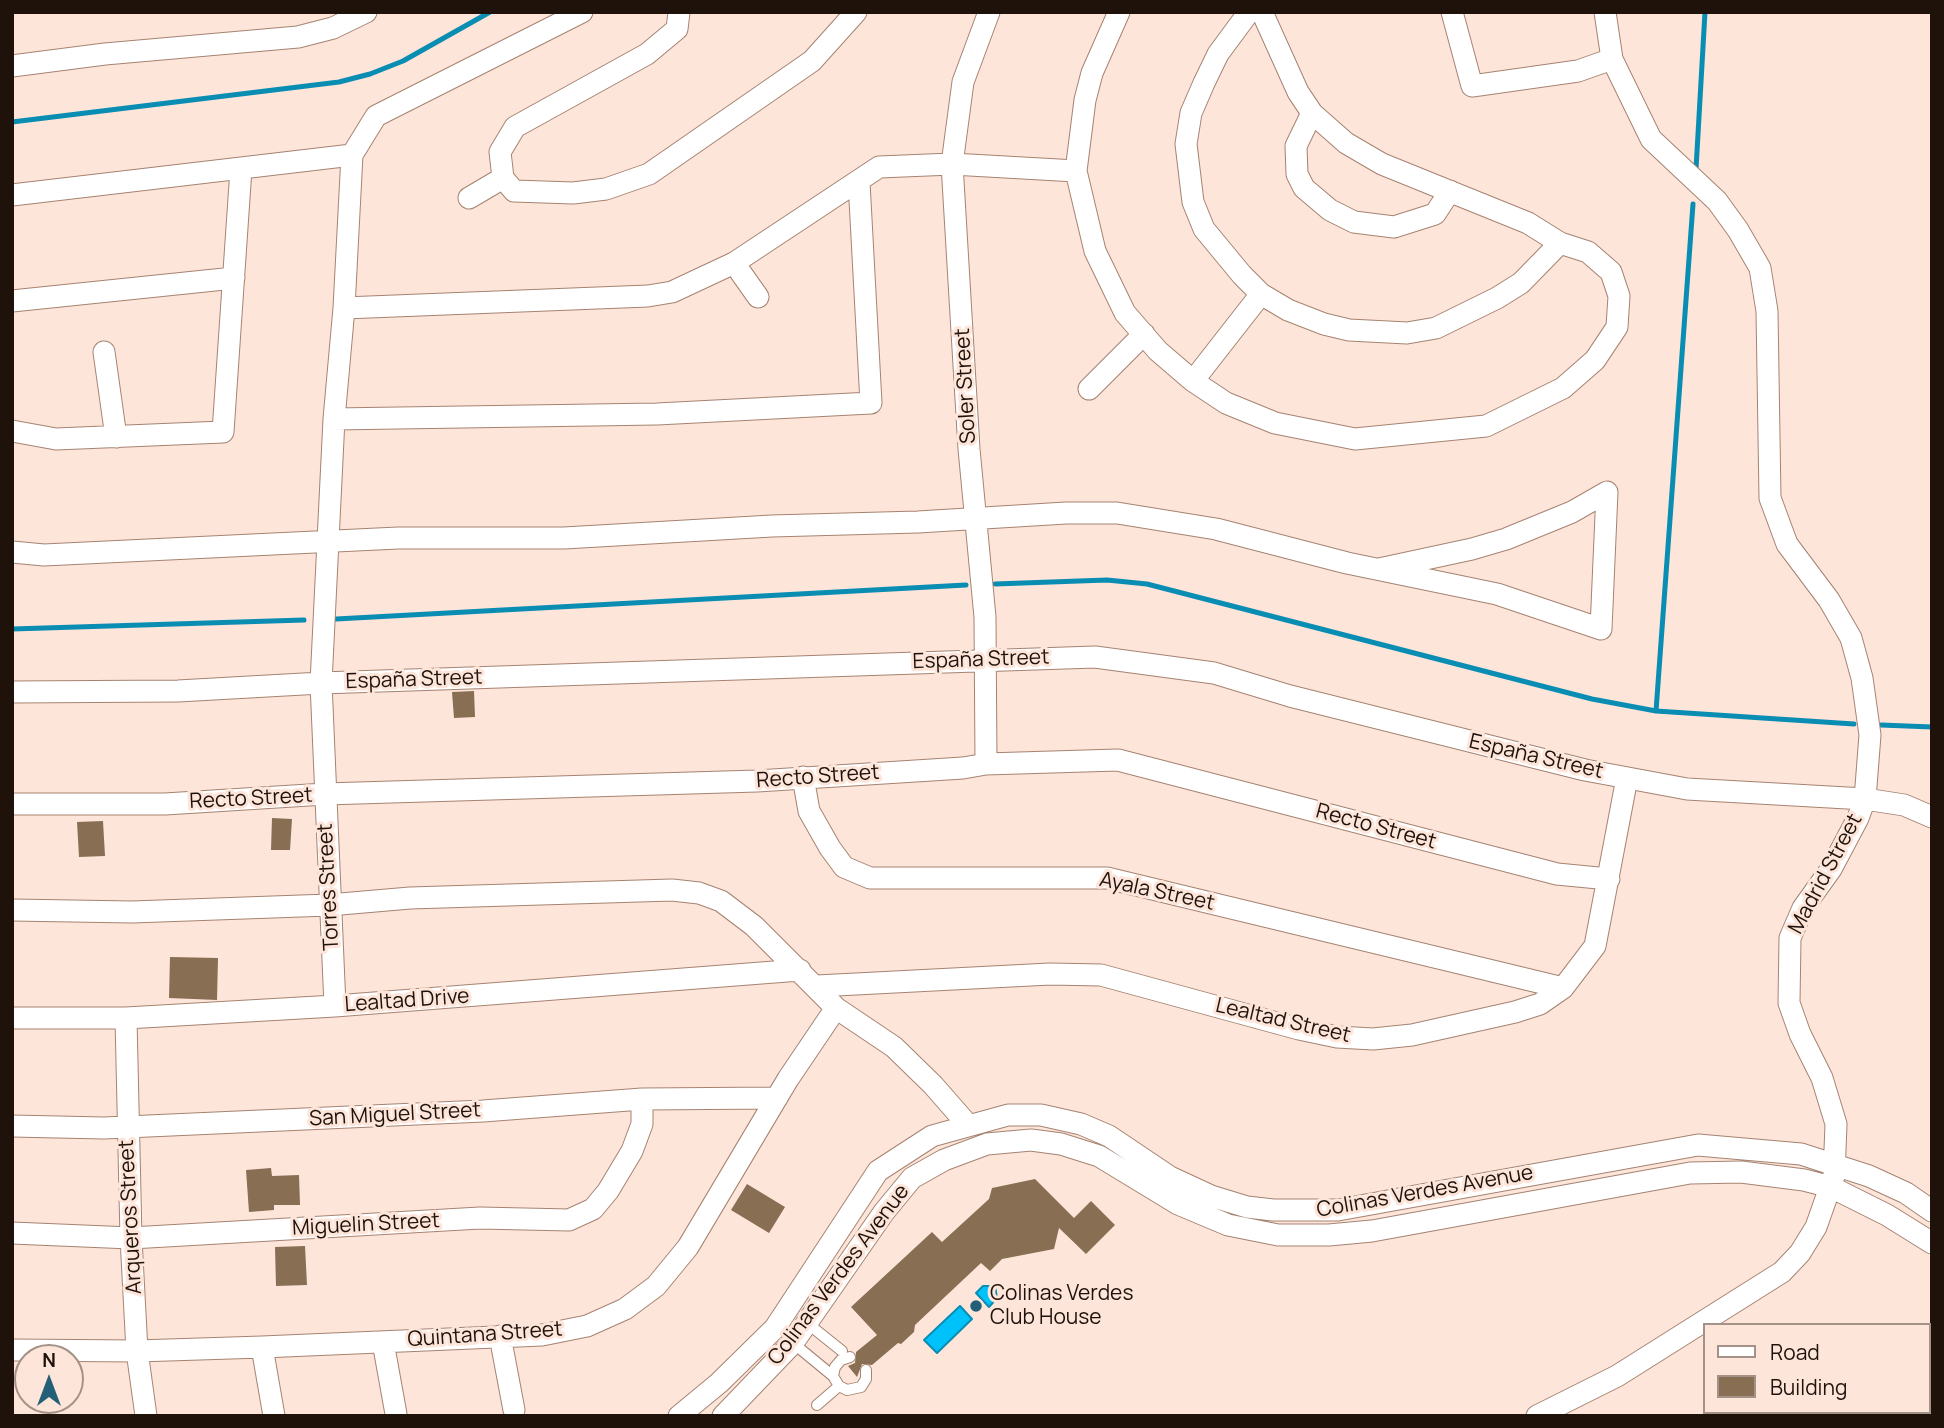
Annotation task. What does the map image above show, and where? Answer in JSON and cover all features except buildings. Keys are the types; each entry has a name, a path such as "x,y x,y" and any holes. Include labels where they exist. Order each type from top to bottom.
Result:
{"street":[{"path":"12,195 352,155 376,116 582,12"},
{"path":"679,12 677,29 647,54 515,127 500,152 503,178 514,191 537,194 606,189 649,174 812,61 856,12"},
{"name":"Soler Street","path":"986,764 985,617 969,449 952,164 963,82 989,12"},
{"path":"1119,12 1092,73 1085,100 1076,171 1096,251 1125,313 1193,381 1226,403 1275,423 1355,439 1486,426 1563,388 1595,360 1617,327 1619,296 1611,272 1588,252 1559,243 1528,223 1382,164 1346,143 1312,113 1292,79 1262,12"},
{"path":"1249,12 1218,54 1204,83 1191,113 1186,144 1193,202 1204,229 1221,253 1261,294 1288,310 1324,324 1349,330 1407,333 1436,328 1497,298 1521,283 1559,243"},
{"path":"1452,12 1472,86 1578,71 1612,59"},
{"path":"1605,12 1612,59 1651,139 1717,201 1738,230 1759,268 1767,312 1770,498 1787,544 1829,600 1851,638 1862,678 1869,726 1865,799"},
{"path":"12,66 105,54 298,37 333,28 358,14"},
{"path":"1312,113 1296,146 1297,174 1304,188 1330,210 1354,222 1394,227 1435,214 1450,191"},
{"name":"Torres Street","path":"335,1006 321,683 334,419 345,308 352,155"},
{"path":"345,308 648,296 672,292 734,263 879,167 952,164 1076,171"},
{"path":"12,431 56,439 223,432 241,169"},
{"path":"469,198 503,178"},
{"path":"334,419 657,414 871,403 859,182"},
{"path":"734,263 758,297"},
{"path":"12,301 234,278"},
{"path":"1193,381 1261,294"},
{"path":"1089,389 1144,334"},
{"path":"104,352 116,437"},
{"path":"12,552 44,555 327,540 564,538 1117,513 1216,529 1379,569 1497,594 1601,629 1606,492 1572,512 1506,539 1379,569"},
{"name":"España Street","path":"12,692 178,691 321,683 1095,657 1214,673 1290,696 1528,758 1627,778 1687,789 1865,799 1904,805 1932,817"},
{"name":"Recto Street","path":"12,804 165,804 325,794 743,781 963,768 986,764 1118,760 1557,874 1609,879"},
{"name":"Ayala Street","path":"803,777 809,811 830,848 844,867 870,878 1107,878 1563,988"},
{"name":"Lealtad Street","path":"817,986 1049,974 1101,975 1324,1034 1373,1039 1412,1035 1515,1012 1540,1004 1563,988 1595,946 1627,778"},
{"name":"Madrid Street","path":"1537,1416 1617,1376 1782,1272 1800,1253 1816,1227 1830,1187 1836,1124 1830,1099 1789,1003 1790,938 1803,908 1831,869 1865,799"},
{"path":"12,910 132,912 329,905 424,898 672,890 699,893 721,901 800,970 836,1008 894,1047 933,1085 968,1125"},
{"name":"Lealtad Drive","path":"12,1018 126,1018 335,1006 800,970"},
{"name":"Quintana Street","path":"12,1350 137,1351 383,1342 542,1335 587,1326 625,1309 656,1286 688,1247 777,1098 836,1008"},
{"name":"Arqueros Street","path":"126,1018 131,1238 137,1351 146,1416"},
{"name":"San Miguel Street","path":"12,1126 127,1126 483,1111 642,1099 777,1098"},
{"name":"Miguelin Street","path":"12,1233 131,1238 480,1218 569,1220 593,1209 632,1152 642,1124 642,1099"},
{"name":"Colinas Verdes Avenue","path":"679,1416 719,1383 775,1328 878,1171 932,1136 1008,1115 1041,1115 1081,1124 1110,1136 1170,1177 1211,1196 1248,1207 1303,1212 1338,1210 1698,1144 1801,1154 1834,1164 1906,1193 1932,1210"},
{"name":"Colinas Verdes Avenue","path":"723,1416 793,1343 884,1212 912,1178 944,1160 987,1144 1031,1140 1061,1144 1099,1156 1178,1204 1228,1225 1278,1235 1329,1235 1372,1230 1690,1173 1741,1172 1830,1187 1887,1215 1932,1243"},
{"path":"500,1336 514,1410"},
{"path":"383,1342 396,1413"},
{"path":"262,1347 274,1416"}],"lane":[{"path":"807,1323 846,1354 838,1363 836,1381 817,1405"},
{"path":"793,1343 847,1390 861,1387 866,1379 866,1370"}],"water":[{"path":"983,1286 995,1286 997,1298 989,1307 976,1293"},
{"path":"960,1306 972,1319 937,1353 924,1340"}],"waterway":[{"path":"12,122 339,82 403,61 490,12"},
{"path":"1696,169 1705,12"},
{"path":"1656,711 1693,204"},
{"path":"995,584 1107,580 1147,584 1592,699 1656,711 1854,724"},
{"path":"336,619 966,585"},
{"path":"12,629 304,620"},
{"path":"1881,725 1932,727"}],"place":[{"name":"Colinas Verdes Club House","path":"976,1306"}]}
